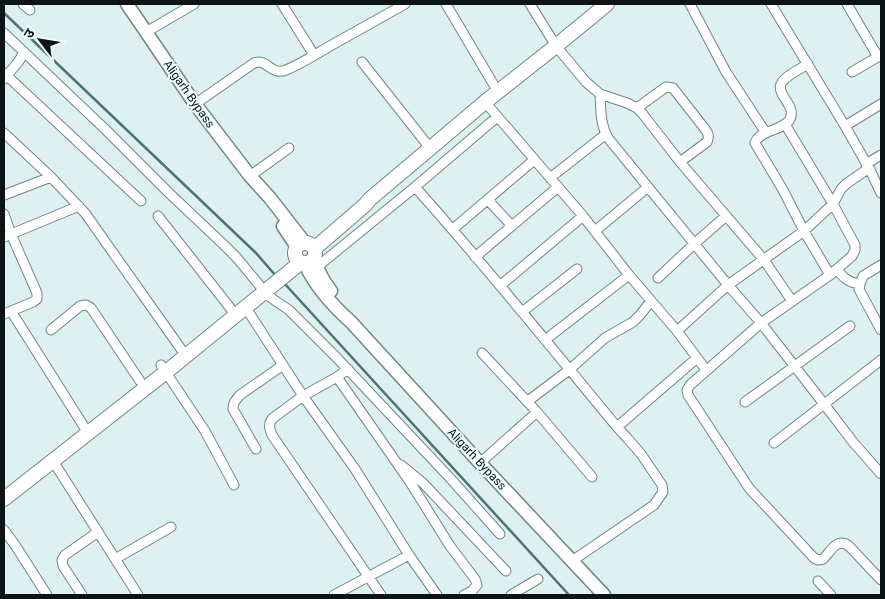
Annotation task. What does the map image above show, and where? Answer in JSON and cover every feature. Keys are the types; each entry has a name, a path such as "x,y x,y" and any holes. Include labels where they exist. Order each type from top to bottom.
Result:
{"main road":[{"name":"Aligarh Bypass","path":"127,4 195,104 252,179 258,191 303,257 317,285 340,313 351,322 604,595"},
{"path":"4,499 53,461 140,381 163,369 181,349 231,309 265,287 303,257 485,102 607,4"},
{"path":"4,488 85,430 163,369 246,308 265,287"}],"street":[{"path":"146,32 194,4"},
{"path":"195,104 258,61 278,72 285,70 405,4"},
{"path":"446,4 498,92"},
{"path":"530,4 556,46 586,82 600,94 637,108 680,162 764,260 792,301"},
{"path":"690,4 726,72 766,133"},
{"path":"772,4 845,126 881,191"},
{"path":"847,4 880,56 852,72"},
{"path":"285,5 314,55"},
{"path":"4,33 224,244 348,369 500,534"},
{"path":"24,52 19,61 5,76 141,201"},
{"path":"362,62 430,148"},
{"path":"808,64 789,76 781,84 780,89 790,107 789,120 757,138 756,145 804,230 834,273 850,282 860,284"},
{"path":"637,108 666,87 673,88 705,129 709,138 707,142 680,162"},
{"path":"600,94 601,120 606,134 728,286 761,323 853,442 881,474"},
{"path":"485,102 583,216 628,275 677,331 706,370"},
{"path":"845,126 880,106"},
{"path":"303,257 415,187 497,117"},
{"path":"784,124 833,204 855,245 855,250 852,256 834,273 761,323 706,370 690,385 687,390 688,395 749,488 814,558 824,560 836,544 843,542 850,546 881,580"},
{"path":"4,134 51,177 79,206 181,349"},
{"path":"550,178 606,134"},
{"path":"252,179 289,148"},
{"path":"677,331 728,286 804,230 833,204 846,184 881,155"},
{"path":"453,229 534,160"},
{"path":"4,196 51,177"},
{"path":"415,187 501,285 569,370 641,454 662,485 663,492 654,505 572,561"},
{"path":"475,257 558,187"},
{"path":"595,231 648,187"},
{"path":"488,200 512,226"},
{"path":"8,235 79,206"},
{"path":"4,214 8,235 37,293 37,299 33,302 7,312 85,430"},
{"path":"158,216 231,309"},
{"path":"501,285 583,216"},
{"path":"658,278 726,216"},
{"path":"881,265 863,276 859,289 881,330"},
{"path":"522,312 577,269"},
{"path":"545,340 628,275"},
{"path":"528,401 569,370 605,338 632,322 652,302"},
{"path":"50,330 80,306 86,305 91,308 140,381"},
{"path":"246,308 303,396 355,469 409,555 437,595"},
{"path":"745,402 850,326"},
{"path":"482,353 528,401 592,477"},
{"path":"617,427 697,358"},
{"path":"774,443 881,360"},
{"path":"256,448 233,405 240,395 283,364"},
{"path":"163,369 205,431 234,485"},
{"path":"348,369 303,396 270,421 269,426 367,577 381,595"},
{"path":"337,377 410,482 450,546 475,579 475,588 464,595"},
{"path":"480,463 537,412"},
{"path":"395,460 423,483 506,571"},
{"path":"53,461 138,595"},
{"path":"115,559 171,527"},
{"path":"4,530 47,595"},
{"path":"82,595 63,566 62,560 65,555 98,532"},
{"path":"334,595 409,555"},
{"path":"511,595 538,579"},
{"path":"818,581 831,595"}],"waterway":[{"path":"4,13 256,253 276,276"},
{"path":"284,283 569,595"}]}
